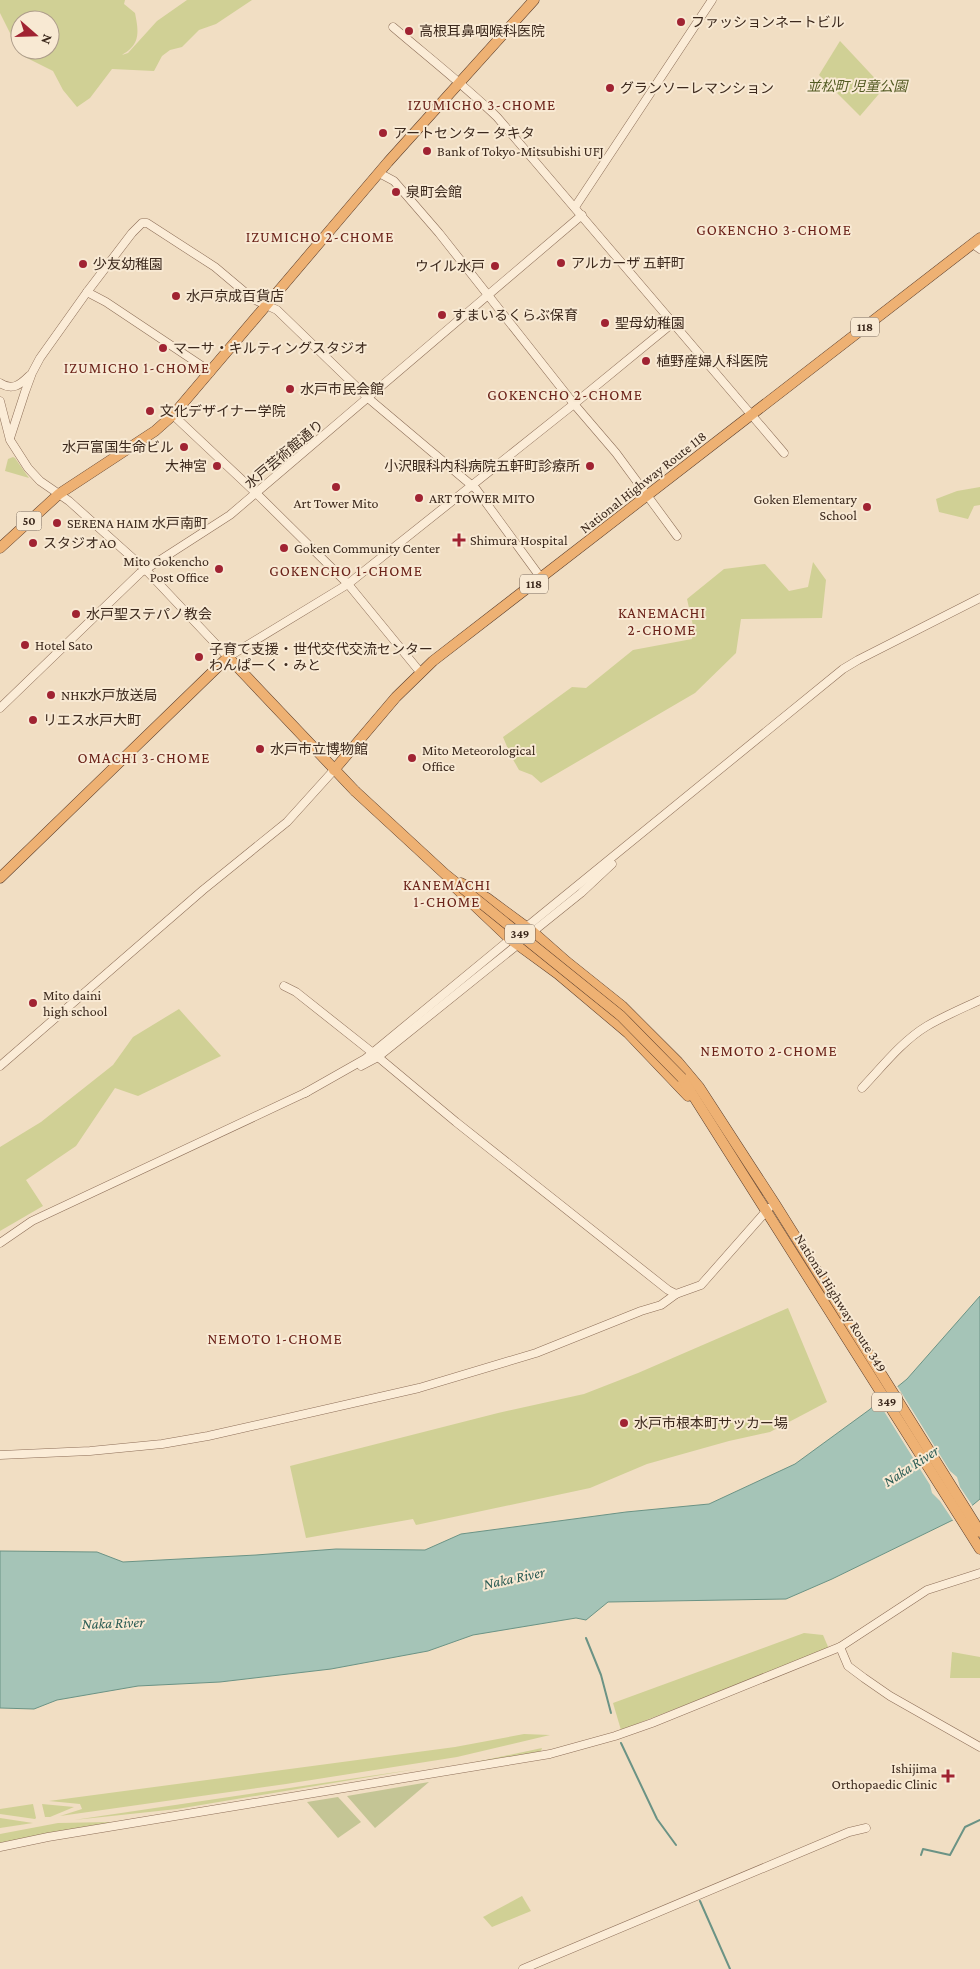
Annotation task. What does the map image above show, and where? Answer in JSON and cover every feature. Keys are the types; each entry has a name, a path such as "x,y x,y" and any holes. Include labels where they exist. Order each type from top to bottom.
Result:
{"highway":[{"name":"50","path":"0,548 60,494 155,431 173,415 379,173 534,0"},
{"name":"National Highway Route 118","path":"334,770 420,672 751,416 978,244"},
{"path":"0,878 228,657 334,770"},
{"name":"National Highway Route 349","path":"334,770 445,874 621,1016 640,1033 682,1078 714,1119 771,1207 980,1549"},
{"name":"National Highway Route 349","path":"370,807 514,942 558,974 628,1033 714,1119"},
{"name":"National Highway Route 349","path":"424,857 460,883 487,898 530,930 646,1028 684,1068 699,1088 714,1119"},
{"name":"National Highway Route 349","path":"798,1252 980,1532"}],"street":[{"path":"575,207 712,0"},
{"path":"393,27 498,116 784,453"},
{"path":"379,173 390,178 418,208 649,496 677,536"},
{"name":"水戸芸術館通り","path":"0,708 146,570 230,515 582,214"},
{"path":"0,383 9,387 17,386 32,373 86,292 132,233 142,223 147,223 201,257 232,280 253,299 277,310 368,398 472,485 541,578"},
{"path":"86,292 122,313 210,373"},
{"path":"0,430 10,440 22,461 34,475 60,494 146,570 228,657 348,584 674,322"},
{"path":"10,440 16,414 32,373"},
{"path":"0,401 10,440"},
{"path":"173,415 256,493 348,584 420,672"},
{"path":"0,1243 32,1221 305,1093 375,1054 530,930 662,816 843,669 980,598"},
{"path":"0,1066 196,896 287,822 334,770"},
{"path":"284,986 296,992 375,1054 464,1128 668,1290 676,1294"},
{"path":"862,1088 872,1075 916,1034 980,1000"},
{"path":"0,1455 90,1451 162,1444 208,1436 419,1388 494,1367 661,1305 676,1294 691,1290 706,1281 771,1207"},
{"path":"0,1847 48,1837 550,1754 615,1736 652,1723 840,1647 927,1590 980,1573"},
{"path":"840,1647 848,1666 864,1678 885,1693 980,1747"},
{"path":"522,1969 849,1832 866,1828"}],"green space":[{"path":"0,0 125,0 124,4 135,13 137,36 134,44 122,55 128,53 157,21 187,0 252,0 216,24 199,30 182,47 170,50 162,56 154,71 112,69 90,98 77,107 63,90 53,71 31,60 60,60 60,10 10,10 10,33 0,13"},
{"name":"並松町 児童公園","path":"840,41 884,88 860,116 819,75"},
{"path":"13,457 29,478 5,471 8,459"},
{"path":"980,487 980,505 974,506 968,519 939,512 936,499 957,491"},
{"path":"813,562 826,580 822,618 741,619 736,653 695,693 541,783 532,775 519,770 503,737 572,687 586,688 633,650 692,639 694,630 687,599 724,569 765,564 789,591 808,587"},
{"path":"179,1009 221,1056 138,1096 115,1088 76,1146 26,1180 43,1206 0,1231 0,1147 41,1122 113,1065 133,1037"},
{"name":"水戸市根本町サッカー場","path":"788,1308 827,1402 770,1432 729,1441 647,1464 590,1488 416,1525 413,1519 306,1538 290,1466 498,1413 584,1394 638,1373"},
{"path":"804,1633 823,1635 829,1649 621,1730 613,1703"},
{"path":"952,1652 980,1657 980,1678 950,1678"},
{"path":"524,1734 550,1735 457,1757 286,1784 60,1816 82,1809 80,1804 49,1801 455,1747"},
{"path":"542,1748 540,1754 433,1771"},
{"path":"417,1769 177,1809 74,1820"},
{"path":"429,1782 375,1828 347,1796"},
{"path":"338,1797 361,1822 338,1838 307,1802"},
{"path":"33,1804 35,1819 0,1814 0,1809"},
{"path":"42,1804 74,1807 50,1817 45,1817"},
{"path":"0,1818 33,1823 0,1828"},
{"path":"110,1822 108,1824 0,1843 0,1834 58,1823"},
{"path":"522,1896 531,1911 492,1927 483,1917"}],"water":[{"name":"Naka River","path":"980,1296 980,1499 957,1518 832,1579 786,1599 608,1602 586,1620 576,1618 473,1635 428,1651 331,1669 220,1682 138,1686 57,1700 34,1709 0,1708 0,1551 97,1552 123,1562 336,1549 425,1550 461,1534 626,1512 709,1504 795,1464 869,1410 907,1379"}],"pier":[{"path":"896,1384 950,1471 957,1477 960,1487 974,1508 954,1522 940,1501 932,1493 930,1485 877,1400"}],"waterway":[{"path":"586,1638 601,1675 611,1713"},
{"path":"621,1743 657,1819 676,1845"},
{"path":"921,1855 923,1849 950,1855 965,1827 980,1820"},
{"path":"700,1901 730,1969"}],"place":[{"name":"ファッションネートビル","path":"681,22"},
{"name":"高根耳鼻咽喉科医院","path":"409,31"},
{"name":"グランソーレマンション","path":"610,88"},
{"name":"アートセンター タキタ","path":"383,133"},
{"name":"Bank of Tokyo-Mitsubishi UFJ","path":"427,151"},
{"name":"泉町会館","path":"396,192"},
{"name":"アルカーザ 五軒町","path":"561,263"},
{"name":"少友幼稚園","path":"83,264"},
{"name":"ウイル水戸","path":"495,266"},
{"name":"水戸京成百貨店","path":"176,296"},
{"name":"すまいるくらぶ保育","path":"442,315"},
{"name":"聖母幼稚園","path":"605,323"},
{"name":"マーサ・キルティングスタジオ","path":"163,348"},
{"name":"植野産婦人科医院","path":"646,361"},
{"name":"水戸市民会館","path":"290,389"},
{"name":"文化デザイナー学院","path":"150,411"},
{"name":"水戸富国生命ビル","path":"184,447"},
{"name":"大神宮","path":"217,466"},
{"name":"小沢眼科内科病院五軒町診療所","path":"590,466"},
{"name":"Art Tower Mito","path":"336,487"},
{"name":"ART TOWER MITO","path":"419,498"},
{"name":"Goken Elementary School","path":"867,507"},
{"name":"SERENA HAIM 水戸南町","path":"57,523"},
{"name":"Shimura Hospital","path":"459,540"},
{"name":"スタジオAO","path":"33,543"},
{"name":"Goken Community Center","path":"284,548"},
{"name":"Mito Gokencho Post Office","path":"219,569"},
{"name":"水戸聖ステパノ教会","path":"76,614"},
{"name":"Hotel Sato","path":"25,645"},
{"name":"子育て支援・世代交代交流センター わんぱーく・みと","path":"199,657"},
{"name":"NHK水戸放送局","path":"51,695"},
{"name":"リエス水戸大町","path":"33,720"},
{"name":"水戸市立博物館","path":"260,749"},
{"name":"Mito Meteorological Office","path":"412,758"},
{"name":"Mito daini high school","path":"33,1003"},
{"name":"水戸市根本町サッカー場","path":"624,1423"},
{"name":"Ishijima Orthopaedic Clinic","path":"948,1776"}],"district":[{"name":"IZUMICHO 3-CHOME","path":"482,105"},
{"name":"GOKENCHO 3-CHOME","path":"774,230"},
{"name":"IZUMICHO 2-CHOME","path":"320,237"},
{"name":"IZUMICHO 1-CHOME","path":"137,368"},
{"name":"GOKENCHO 2-CHOME","path":"565,395"},
{"name":"GOKENCHO 1-CHOME","path":"346,571"},
{"name":"KANEMACHI 2-CHOME","path":"662,622"},
{"name":"OMACHI 3-CHOME","path":"144,758"},
{"name":"KANEMACHI 1-CHOME","path":"447,894"},
{"name":"NEMOTO 2-CHOME","path":"769,1051"},
{"name":"NEMOTO 1-CHOME","path":"275,1339"}]}
